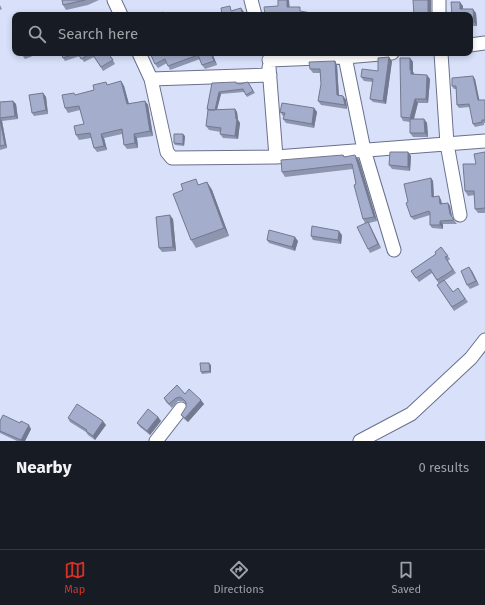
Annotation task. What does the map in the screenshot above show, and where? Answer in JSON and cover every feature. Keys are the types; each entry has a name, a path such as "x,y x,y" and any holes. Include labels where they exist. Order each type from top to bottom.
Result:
{"street":[{"path":"114,0 120,12"},
{"path":"251,0 255,12"},
{"path":"439,0 439,12"},
{"path":"473,45 485,43"},
{"path":"140,56 151,79 167,152 172,158 276,157 485,141"},
{"path":"276,157 268,56 356,56"},
{"path":"441,56 447,144 460,215"},
{"path":"344,57 364,150 394,250"},
{"path":"151,79 270,75"},
{"path":"360,441 411,414 471,358 485,340"},
{"path":"156,441 181,409"}],"building":[{"path":"62,0 85,0 63,5"},
{"path":"278,0 287,0 287,7 300,7 300,11 306,12 265,12 264,7 278,6"},
{"path":"413,0 428,0 428,12 414,12"},
{"path":"451,2 460,2 460,9 473,9 474,22 473,12 452,12"},
{"path":"230,6 231,11 241,8 242,12 222,12 221,8"},
{"path":"80,56 86,56 81,59"},
{"path":"94,56 110,56 113,60 101,67"},
{"path":"151,56 195,56 168,66 165,59 155,64"},
{"path":"198,56 212,56 214,61 202,65"},
{"path":"389,57 383,101 370,99 373,79 361,77 362,69 378,71 378,58"},
{"path":"400,58 410,58 411,74 427,75 426,99 415,99 410,118 401,117"},
{"path":"335,61 337,95 343,96 345,105 318,101 321,84 320,69 310,69 309,62"},
{"path":"473,76 478,100 485,100 485,120 473,124 469,104 457,105 456,86 452,86 452,78"},
{"path":"121,81 127,104 145,101 150,131 134,134 135,143 124,145 122,129 101,134 104,146 94,148 90,133 76,135 74,126 84,124 79,106 65,108 62,95 74,93 75,95 94,90 93,85 106,82 107,85"},
{"path":"236,82 240,84 248,82 253,91 246,95 243,89 219,92 215,110 207,109 212,83"},
{"path":"43,93 46,110 32,113 29,95"},
{"path":"13,101 15,116 0,118 0,102"},
{"path":"282,103 314,108 312,124 283,119 285,113 280,112"},
{"path":"235,109 237,119 235,136 220,134 221,128 206,126 208,110"},
{"path":"410,119 424,119 425,133 410,133"},
{"path":"0,120 5,145 0,146"},
{"path":"174,134 183,134 183,144 174,143"},
{"path":"390,152 408,152 408,167 389,165"},
{"path":"485,152 485,208 475,209 474,191 465,191 463,164 476,164 474,154"},
{"path":"343,155 344,157 355,155 374,217 363,219 354,185 356,184 352,164 282,172 281,160"},
{"path":"431,178 432,197 439,196 440,204 448,203 450,214 454,220 440,221 440,225 430,225 429,211 411,217 406,203 408,202 404,184"},
{"path":"196,179 198,185 207,182 224,228 191,240 173,194 183,190 181,184"},
{"path":"170,215 173,247 159,248 156,217"},
{"path":"368,222 378,244 368,249 357,227"},
{"path":"312,226 339,231 338,240 311,236"},
{"path":"269,230 295,237 292,247 267,240"},
{"path":"441,247 448,256 445,257 453,270 437,280 430,269 416,278 411,271 436,254 435,252"},
{"path":"469,267 476,281 467,285 461,271"},
{"path":"444,280 453,292 458,288 465,299 452,307 437,285"},
{"path":"200,363 209,363 210,371 201,372"},
{"path":"177,385 185,394 189,389 201,400 185,418 181,415 186,407 186,402 183,399 180,397 176,398 169,404 164,398"},
{"path":"77,404 103,421 93,436 86,431 87,430 68,418"},
{"path":"148,409 158,417 147,431 137,423"},
{"path":"3,415 20,423 21,421 29,425 21,440 0,431 0,421"}]}
